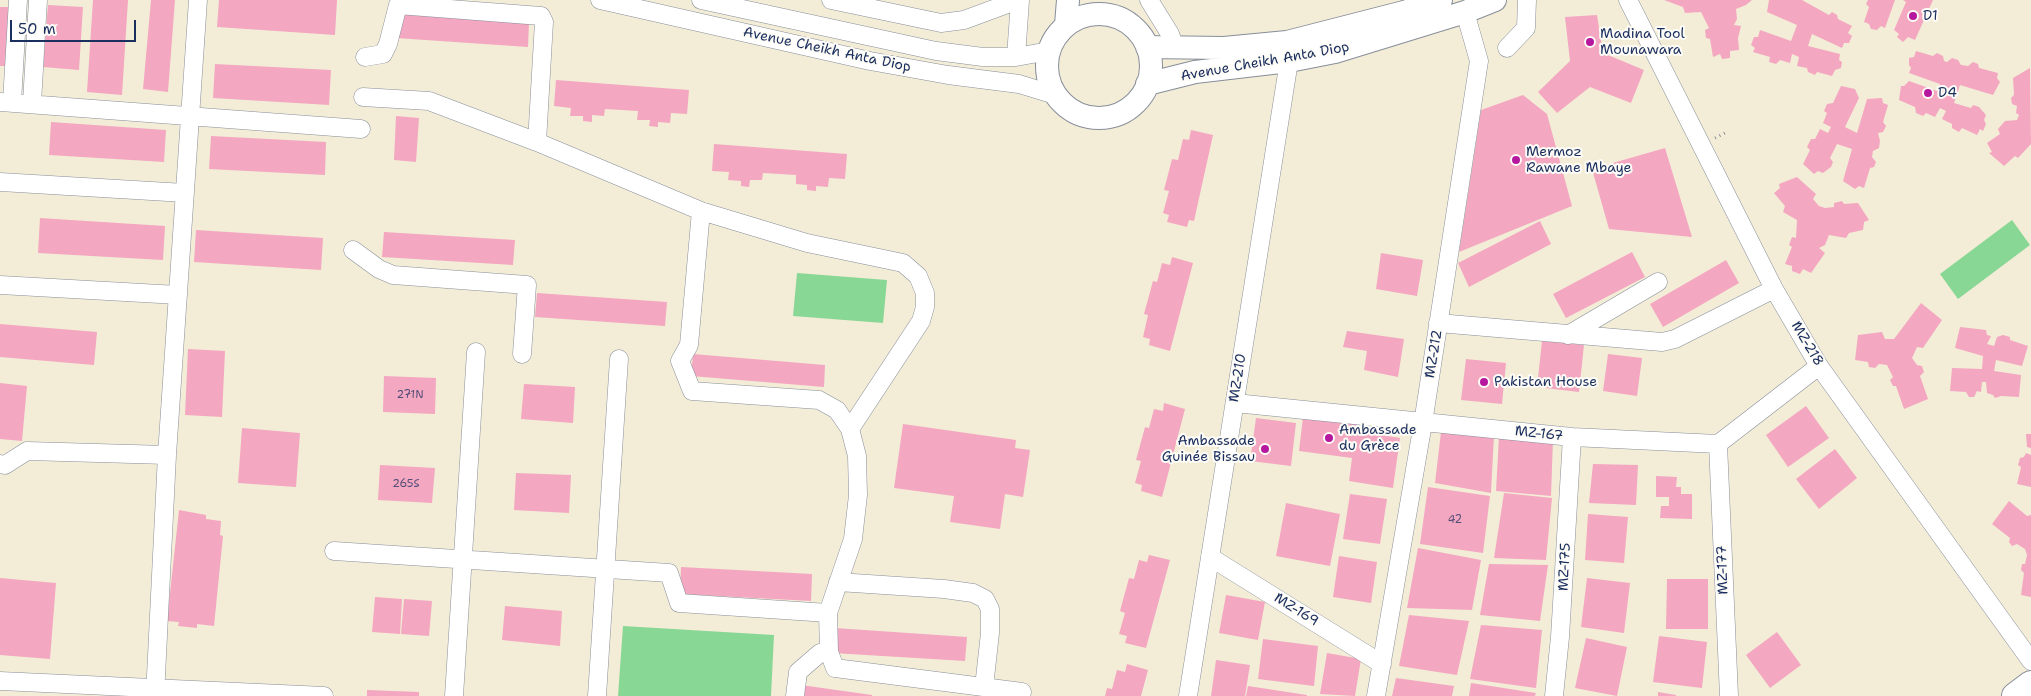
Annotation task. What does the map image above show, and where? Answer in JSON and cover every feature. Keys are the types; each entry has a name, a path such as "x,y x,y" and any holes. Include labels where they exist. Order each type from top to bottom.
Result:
{"highway":[{"path":"2015,696 2031,684"}],"main road":[{"path":"1066,25 1068,0"},
{"name":"Avenue Cheikh Anta Diop","path":"1147,47 1232,48 1287,42 1404,12 1441,0"},
{"name":"Avenue Cheikh Anta Diop","path":"1147,84 1195,72 1289,61 1357,46 1465,12 1495,0"},
{"path":"1113,9 1141,35 1147,47 1150,72 1147,84 1139,99 1127,110 1104,118 1080,115 1066,107 1055,95 1049,81 1046,66 1049,52 1053,42 1066,25 1078,18 1092,14 1106,14 1113,9"}],"street":[{"path":"18,0 6,102 361,129"},
{"path":"32,103 38,0"},
{"path":"155,692 168,455 198,0"},
{"name":"Avenue Cheikh Anta Diop","path":"600,0 870,61 948,75 1019,84 1055,95"},
{"name":"Avenue Cheikh Anta Diop","path":"701,0 936,51 984,57 1016,57 1049,52"},
{"path":"831,0 941,23 964,20 1019,0 1016,57"},
{"path":"1149,0 1170,34 1175,48"},
{"path":"1507,48 1526,28 1528,0"},
{"name":"MZ-218","path":"1628,0 1774,289 1819,366 2030,657"},
{"path":"365,57 383,54 388,44 398,5 540,16 544,22 536,142"},
{"name":"MZ-212","path":"1376,696 1423,423 1479,61 1465,12"},
{"name":"MZ-210","path":"1188,696 1289,61"},
{"path":"363,97 429,101 536,142 701,211 807,243 903,263 918,276 925,293 925,307 921,321 850,429"},
{"path":"0,182 185,193"},
{"path":"701,211 689,345 680,361 692,392 820,400 837,410 850,429 858,456 858,495 853,540 828,613 829,652 835,668 1022,692 1021,696"},
{"path":"353,250 379,269 393,275 527,285 522,354"},
{"path":"1568,335 1658,282"},
{"path":"0,285 178,295"},
{"path":"1438,323 1662,342 1675,339 1774,289"},
{"path":"454,696 476,352"},
{"path":"598,696 620,359"},
{"path":"1718,444 1819,366"},
{"name":"MZ-167","path":"1235,403 1572,437 1718,444"},
{"name":"MZ-175","path":"1554,696 1560,637 1572,437"},
{"name":"MZ-177","path":"1718,444 1729,696"},
{"path":"0,464 5,464 26,451 168,455"},
{"path":"334,551 669,573 679,603 828,613"},
{"name":"MZ-169","path":"1210,557 1382,664"},
{"path":"838,582 944,589 973,593 984,599 990,609 990,633 984,688"},
{"path":"795,696 798,672 820,653 829,652"},
{"path":"0,681 155,692 324,696"}],"green space":[{"path":"2012,220 2030,245 1958,299 1940,274"},
{"path":"797,273 887,280 883,323 793,316"},
{"path":"623,626 774,635 771,696 618,696"}],"building":[{"path":"93,0 128,0 122,95 87,92"},
{"path":"151,0 175,0 168,92 143,89"},
{"path":"219,0 337,0 335,35 217,27"},
{"path":"1664,0 1752,0 1736,9 1737,19 1734,25 1741,26 1738,38 1739,50 1730,51 1730,58 1722,59 1720,54 1713,57 1710,39 1706,38 1705,30 1709,28 1701,12 1685,13 1683,7"},
{"path":"1769,0 1802,0 1829,15 1832,12 1837,15 1838,19 1852,26 1848,33 1852,36 1849,43 1844,43 1842,48 1812,34 1808,46 1840,54 1841,68 1835,70 1832,76 1817,72 1815,75 1808,72 1807,68 1797,66 1799,57 1792,54 1790,63 1780,60 1776,64 1769,62 1770,57 1753,52 1755,48 1751,45 1754,37 1758,37 1760,30 1791,41 1797,25 1767,12"},
{"name":"D1","path":"1868,0 1895,0 1885,28 1881,26 1877,30 1871,29 1869,24 1864,22 1869,7 1866,4"},
{"name":"D1","path":"1903,0 1933,0 1915,40 1908,37 1903,42 1897,37 1899,34 1894,30 1906,2"},
{"path":"48,5 83,7 79,70 43,67"},
{"path":"0,7 8,7 7,66 0,66"},
{"path":"397,14 529,23 528,47 396,38"},
{"path":"1597,15 1603,53 1644,70 1631,103 1590,87 1557,113 1538,92 1570,61 1565,17"},
{"name":"D4","path":"1916,51 1933,56 1937,53 1943,56 1944,61 1947,62 1952,58 1958,60 1961,65 1968,66 1973,62 1978,64 1979,68 1998,73 1997,78 2000,82 1993,95 1960,85 1954,103 1971,108 1973,105 1979,107 1986,115 1984,120 1986,124 1983,131 1980,129 1977,135 1962,128 1959,132 1952,128 1952,124 1942,119 1946,111 1940,108 1935,117 1926,113 1923,116 1916,113 1915,107 1899,100 1901,86 1904,86 1909,81 1937,91 1940,84 1909,73 1911,68 1909,58 1914,57"},
{"path":"215,64 331,70 329,105 213,98"},
{"path":"2030,68 2031,144 2018,158 2015,156 2004,166 1989,153 1992,152 1987,143 2000,134 1998,129 2005,121 2017,120 2019,115 2016,113 2017,106 2012,104 2011,98 2014,95 2013,78"},
{"path":"556,80 689,90 687,114 671,113 670,123 658,122 658,127 649,126 650,120 637,120 638,111 605,109 604,116 592,115 592,122 583,121 583,116 570,116 571,108 554,106"},
{"path":"1841,86 1855,89 1859,98 1845,127 1857,133 1867,99 1882,98 1883,103 1888,105 1883,122 1886,126 1883,132 1878,133 1879,148 1873,151 1872,157 1876,162 1874,167 1870,168 1864,188 1859,186 1855,189 1843,181 1852,149 1837,144 1830,158 1833,162 1831,167 1823,173 1818,171 1814,174 1803,164 1810,150 1807,147 1811,139 1815,139 1820,129 1828,133 1831,127 1823,123 1827,113 1824,111 1827,104 1833,103"},
{"name":"Mermoz Rawane Mbaye","path":"1523,95 1547,114 1572,206 1459,252 1481,110"},
{"path":"396,116 419,118 416,162 394,160"},
{"path":"51,122 166,130 164,162 49,155"},
{"path":"1191,130 1213,135 1194,221 1189,220 1187,227 1167,222 1169,215 1163,213 1169,191 1164,190 1172,159 1178,160 1183,139 1189,140"},
{"path":"211,136 326,142 325,175 209,169"},
{"path":"714,144 847,154 845,179 829,178 828,187 816,186 816,191 807,190 807,185 796,184 796,175 763,173 762,180 750,180 749,187 741,186 741,181 728,180 729,172 712,171"},
{"path":"1665,148 1692,237 1609,229 1592,169"},
{"path":"1797,177 1816,194 1813,199 1819,206 1825,208 1834,207 1834,203 1842,201 1844,204 1858,203 1869,220 1864,222 1863,230 1849,233 1846,238 1829,235 1825,245 1819,248 1825,253 1811,273 1803,269 1800,274 1792,271 1792,266 1785,264 1792,247 1789,245 1792,237 1796,238 1797,220 1783,212 1785,206 1774,193 1780,188 1779,184"},
{"path":"40,218 165,226 163,260 38,253"},
{"path":"1540,221 1551,244 1469,287 1458,263"},
{"path":"196,230 323,238 321,270 194,262"},
{"path":"384,232 515,240 513,265 382,257"},
{"path":"1632,252 1645,277 1566,318 1553,294"},
{"path":"1381,253 1423,260 1417,296 1376,289"},
{"path":"1172,257 1193,263 1170,351 1149,345 1150,339 1143,337 1148,315 1144,314 1153,281 1157,282 1162,263 1170,265"},
{"path":"1726,260 1739,283 1663,327 1650,304"},
{"path":"537,293 667,302 665,326 535,317"},
{"path":"1921,303 1942,320 1923,348 1917,347 1912,358 1917,365 1922,366 1924,372 1920,376 1928,399 1904,409 1896,386 1893,386 1890,380 1893,377 1887,365 1879,364 1875,368 1869,367 1868,362 1855,360 1858,335 1882,332 1885,339 1894,339"},
{"path":"0,324 97,332 94,365 0,357"},
{"path":"1960,327 1986,330 1987,335 1991,336 1987,344 1994,346 1997,337 2003,335 2010,337 2010,340 2028,346 2022,366 1996,360 1994,371 2021,375 2019,397 2001,396 1995,398 1987,393 1986,382 1982,382 1981,392 1977,391 1974,397 1969,397 1966,392 1950,391 1952,368 1982,369 1983,356 1955,348"},
{"path":"1347,331 1404,339 1398,377 1364,370 1367,351 1343,347"},
{"path":"1542,341 1584,345 1579,392 1537,387"},
{"path":"188,349 225,351 222,417 185,415"},
{"path":"693,354 825,365 824,387 691,376"},
{"path":"1608,354 1642,358 1637,396 1603,391"},
{"name":"Pakistan House","path":"1466,359 1506,363 1502,404 1461,400"},
{"path":"384,376 436,378 435,414 383,412"},
{"path":"0,383 27,386 22,441 0,439"},
{"path":"524,384 575,387 573,423 521,419"},
{"path":"1164,403 1185,409 1162,497 1141,491 1142,485 1135,483 1141,461 1136,460 1145,427 1149,428 1154,409 1163,411"},
{"path":"1806,406 1829,438 1788,467 1766,435"},
{"path":"1303,417 1357,421 1356,431 1400,438 1393,488 1349,481 1352,458 1299,451"},
{"path":"1256,418 1296,423 1291,466 1250,461"},
{"path":"903,424 1016,440 1015,448 1030,450 1023,497 1005,494 1000,529 950,522 954,496 894,488"},
{"path":"242,428 300,433 296,487 238,483"},
{"path":"1441,432 1494,435 1491,493 1435,483"},
{"path":"2026,434 2031,434 2031,448 2027,447"},
{"path":"1499,436 1553,439 1551,496 1496,491"},
{"path":"1835,449 1857,478 1819,509 1796,479"},
{"path":"2026,453 2031,455 2031,487 2017,484 2021,467 2018,465 2020,458 2024,457"},
{"path":"1593,464 1638,465 1636,505 1589,503"},
{"path":"380,465 435,468 432,503 378,500"},
{"path":"516,473 571,475 569,513 514,510"},
{"path":"1656,476 1677,477 1676,487 1681,487 1681,494 1692,494 1692,519 1660,518 1661,506 1669,506 1669,497 1656,497"},
{"path":"1428,487 1490,496 1483,553 1420,544"},
{"path":"1504,493 1552,498 1546,560 1494,558"},
{"path":"1350,494 1387,499 1380,544 1343,539"},
{"path":"2009,501 2027,516 2031,515 2031,597 2021,595 2024,573 2021,570 2027,555 2025,549 2017,544 2012,546 2009,542 2010,538 1992,524"},
{"path":"1286,503 1340,514 1330,566 1276,556"},
{"path":"179,510 206,515 206,519 221,521 220,535 223,536 214,626 197,624 197,628 178,626 179,622 167,621"},
{"path":"1588,514 1628,517 1624,563 1585,560"},
{"path":"1418,548 1481,560 1472,610 1407,608"},
{"path":"1149,555 1170,560 1146,648 1125,643 1127,636 1119,634 1125,613 1120,611 1129,578 1134,579 1139,560 1147,562"},
{"path":"1339,556 1377,562 1371,603 1333,597"},
{"path":"1489,564 1548,565 1540,621 1480,615"},
{"path":"681,567 812,574 811,601 680,594"},
{"path":"0,578 56,583 50,659 0,655"},
{"path":"1587,578 1630,583 1624,633 1581,627"},
{"path":"1667,579 1708,579 1708,629 1666,629"},
{"path":"1226,595 1265,602 1258,640 1219,633"},
{"path":"375,597 402,599 400,634 372,632"},
{"path":"404,599 432,601 429,636 401,634"},
{"path":"505,606 562,611 560,646 502,640"},
{"path":"1409,615 1469,621 1457,675 1399,666"},
{"path":"1481,625 1542,630 1536,688 1470,679"},
{"path":"835,628 967,637 965,661 833,653"},
{"path":"1777,632 1801,665 1770,688 1746,655"},
{"path":"1659,636 1707,642 1702,688 1653,682"},
{"path":"1586,638 1627,647 1617,696 1575,688"},
{"path":"1263,639 1318,646 1314,686 1258,679"},
{"path":"1327,653 1361,659 1355,696 1320,694"},
{"path":"1216,660 1250,665 1245,696 1211,696"},
{"path":"1127,664 1148,670 1141,696 1105,696 1107,688 1112,689 1117,670 1125,672"},
{"path":"1396,678 1454,686 1452,696 1392,696"},
{"path":"1471,683 1536,693 1535,696 1469,696"},
{"path":"801,685 872,695 872,696 799,696"},
{"path":"1248,686 1307,695 1307,696 1246,696"},
{"path":"367,690 419,692 419,696 367,696"},
{"path":"1658,692 1676,695 1676,696 1658,696"}],"place":[{"name":"D1","path":"1913,16"},
{"name":"Madina Tool Mounawara","path":"1590,42"},
{"name":"D4","path":"1928,93"},
{"name":"Mermoz Rawane Mbaye","path":"1516,160"},
{"name":"Pakistan House","path":"1484,382"},
{"name":"Ambassade du Grèce","path":"1329,438"},
{"name":"Ambassade Guinée Bissau","path":"1265,449"}]}
